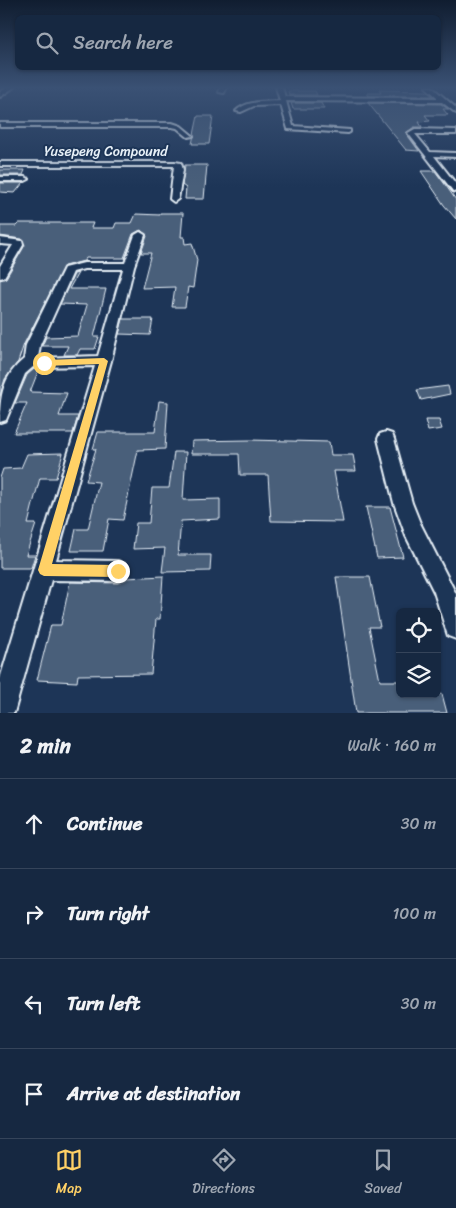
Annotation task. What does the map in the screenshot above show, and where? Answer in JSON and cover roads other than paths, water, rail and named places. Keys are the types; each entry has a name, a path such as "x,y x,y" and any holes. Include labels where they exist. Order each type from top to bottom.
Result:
{"street":[{"path":"287,120 289,128 292,129 348,131"},
{"path":"0,125 172,125 179,127 190,136"},
{"path":"456,132 412,132 456,188"},
{"path":"418,141 427,141"},
{"path":"428,154 456,155"},
{"name":"Yusepeng Compound","path":"0,164 175,164 178,165 179,170 174,199"},
{"path":"441,171 456,171"},
{"path":"0,179 25,179"},
{"path":"2,713 104,361 129,266 140,235"},
{"path":"0,241 18,242 0,275"},
{"path":"0,416 19,371 31,361 33,345 68,270 84,266 129,266"},
{"path":"31,361 37,363 104,361"},
{"path":"386,439 406,512 444,589 456,628"},
{"path":"44,570 118,571"}]}
